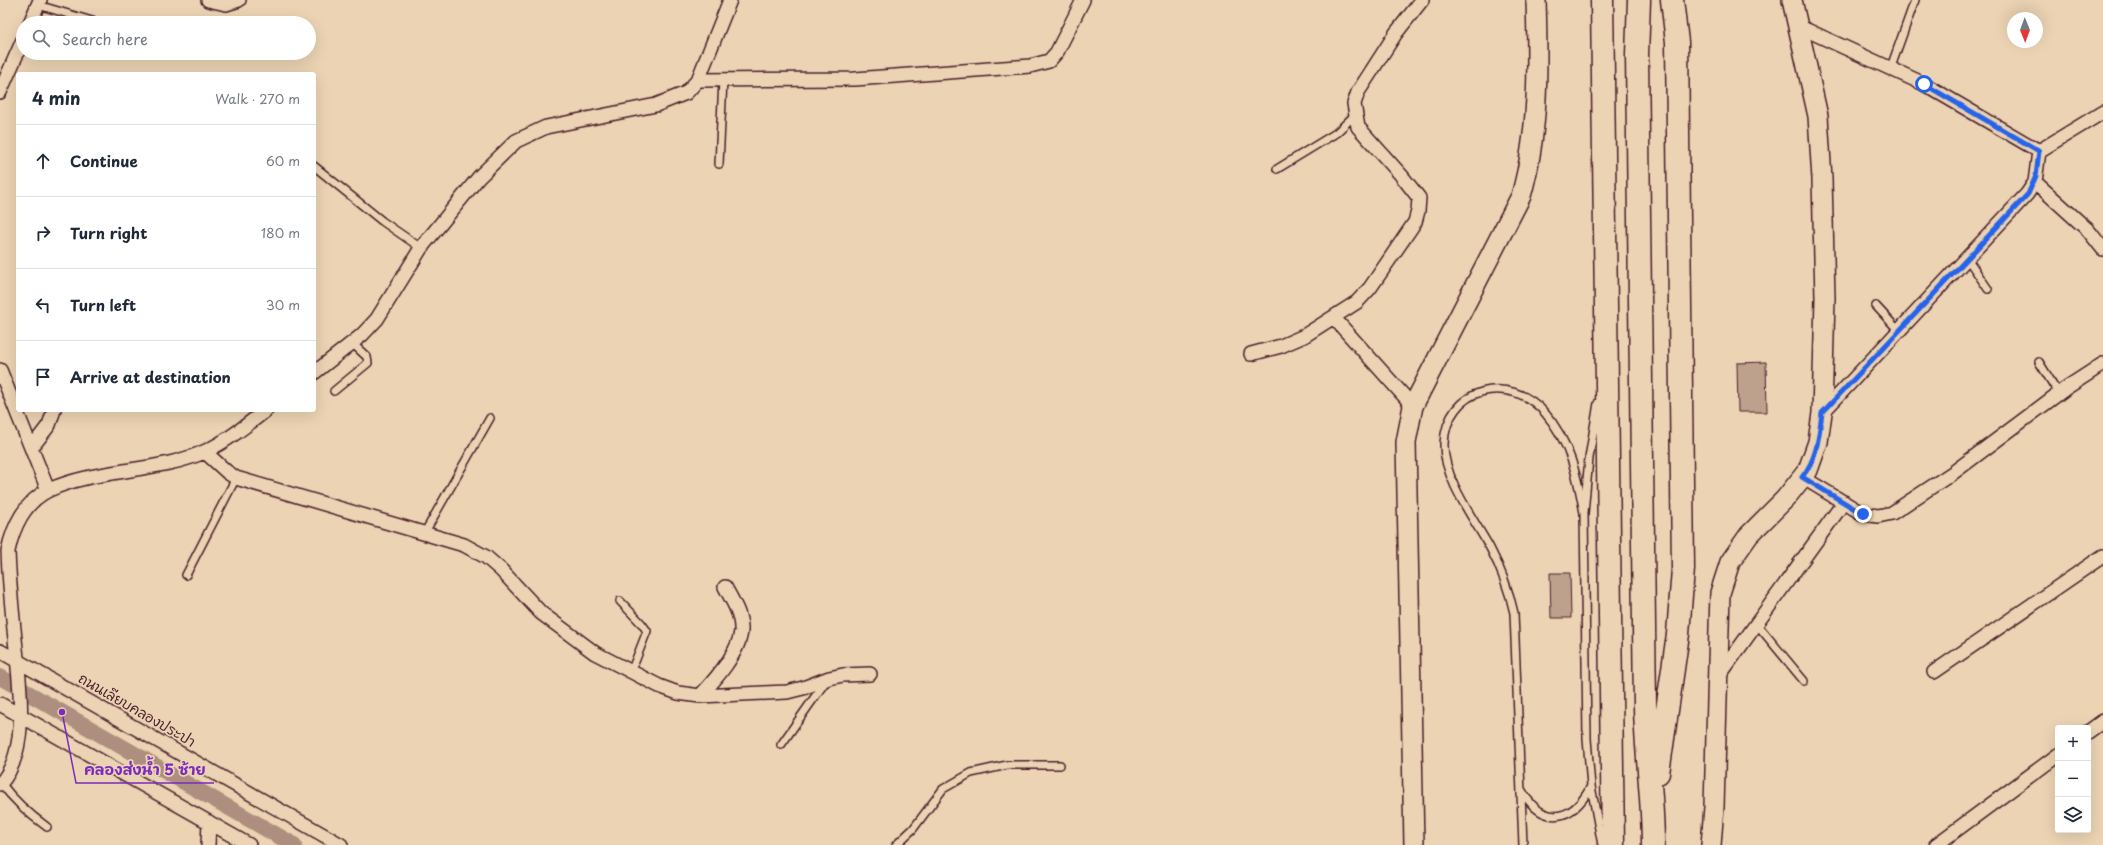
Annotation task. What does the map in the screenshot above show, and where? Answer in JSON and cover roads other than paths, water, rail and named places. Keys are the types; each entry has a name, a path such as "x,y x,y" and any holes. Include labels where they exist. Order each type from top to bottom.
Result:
{"highway":[{"path":"1602,0 1614,845"},
{"path":"1639,0 1638,56 1645,713 1653,806 1653,845"},
{"path":"1653,806 1678,634 1684,569 1677,50 1672,0"}],"main road":[{"path":"1414,845 1406,442 1413,406 1521,196 1530,165 1535,119 1538,54 1536,0"},
{"path":"1711,845 1719,676 1720,594 1730,562 1749,535 1785,499 1808,470 1818,442 1822,413 1825,298 1822,179 1818,116 1792,0"}],"street":[{"path":"208,0 226,4 239,0"},
{"path":"316,371 352,343 377,319 421,248 479,177 516,141 546,127 656,105 686,94 698,80 730,0"},
{"path":"698,80 848,80 1030,66 1049,61 1057,52 1083,0"},
{"path":"1251,354 1281,346 1304,336 1358,302 1370,288 1415,222 1419,198 1358,127 1354,104 1358,92 1396,33 1422,0"},
{"path":"33,16 39,2"},
{"path":"1798,26 1891,67 1924,84 2039,155"},
{"path":"0,92 16,56"},
{"path":"1822,413 2028,194 2035,179 2039,155 2103,112"},
{"path":"2035,179 2088,230 2103,249"},
{"path":"1334,318 1413,406"},
{"path":"1802,477 1863,514 1878,516 1892,513 1954,472 2059,394 2103,364"},
{"path":"0,370 16,408"},
{"path":"17,412 48,490"},
{"path":"32,447 49,425 53,412"},
{"path":"1,783 13,761 19,737 21,711 20,675 17,660 8,551 12,533 25,510 48,490 83,480 176,461 205,452 238,432 263,412"},
{"path":"205,452 236,478 425,532 464,545 486,557 501,570 541,613 565,633 595,653 631,672 678,693 700,696 787,692 803,688 829,678 843,675 870,674"},
{"path":"1719,676 1844,502"},
{"path":"1934,672 2103,556"},
{"path":"700,696 715,679 725,664 738,642 741,631 735,606 725,587"},
{"name":"ถนนเลียบคลองประปา","path":"0,651 341,845"},
{"path":"0,704 21,711 249,845"},
{"path":"2091,730 2103,721"},
{"path":"1936,845 2055,757"},
{"path":"208,845 209,822"}],"lane":[{"path":"1891,67 1915,0"},
{"path":"39,2 79,16"},
{"path":"719,164 722,80"},
{"path":"1277,169 1336,133 1356,115"},
{"path":"316,168 382,221 421,248"},
{"path":"1967,258 1988,289"},
{"path":"1876,306 1899,330"},
{"path":"334,391 368,363 366,357 352,343"},
{"path":"1602,845 1591,786 1587,739 1584,513 1590,450 1607,351"},
{"path":"2039,362 2059,394"},
{"path":"1523,845 1514,613 1511,598 1499,568 1460,494 1445,457 1445,434 1449,421 1456,409 1466,399 1476,393 1489,390 1513,391 1536,404 1552,422 1567,445 1576,474 1584,513"},
{"path":"425,532 490,418"},
{"path":"186,575 236,478"},
{"path":"620,600 642,624 646,631 646,637 631,672"},
{"path":"1756,624 1804,681"},
{"path":"782,745 829,678"},
{"path":"896,845 913,829 943,789 971,773 1008,765 1060,765"},
{"path":"1,783 29,814 47,826"},
{"path":"1520,787 1535,809 1540,812 1553,815 1571,812 1581,803 1591,786"}],"waterway":[{"path":"0,677 294,845"}],"place":[{"name":"คลองส่งน้ำ 5 ซ้าย","path":"62,712"}]}
